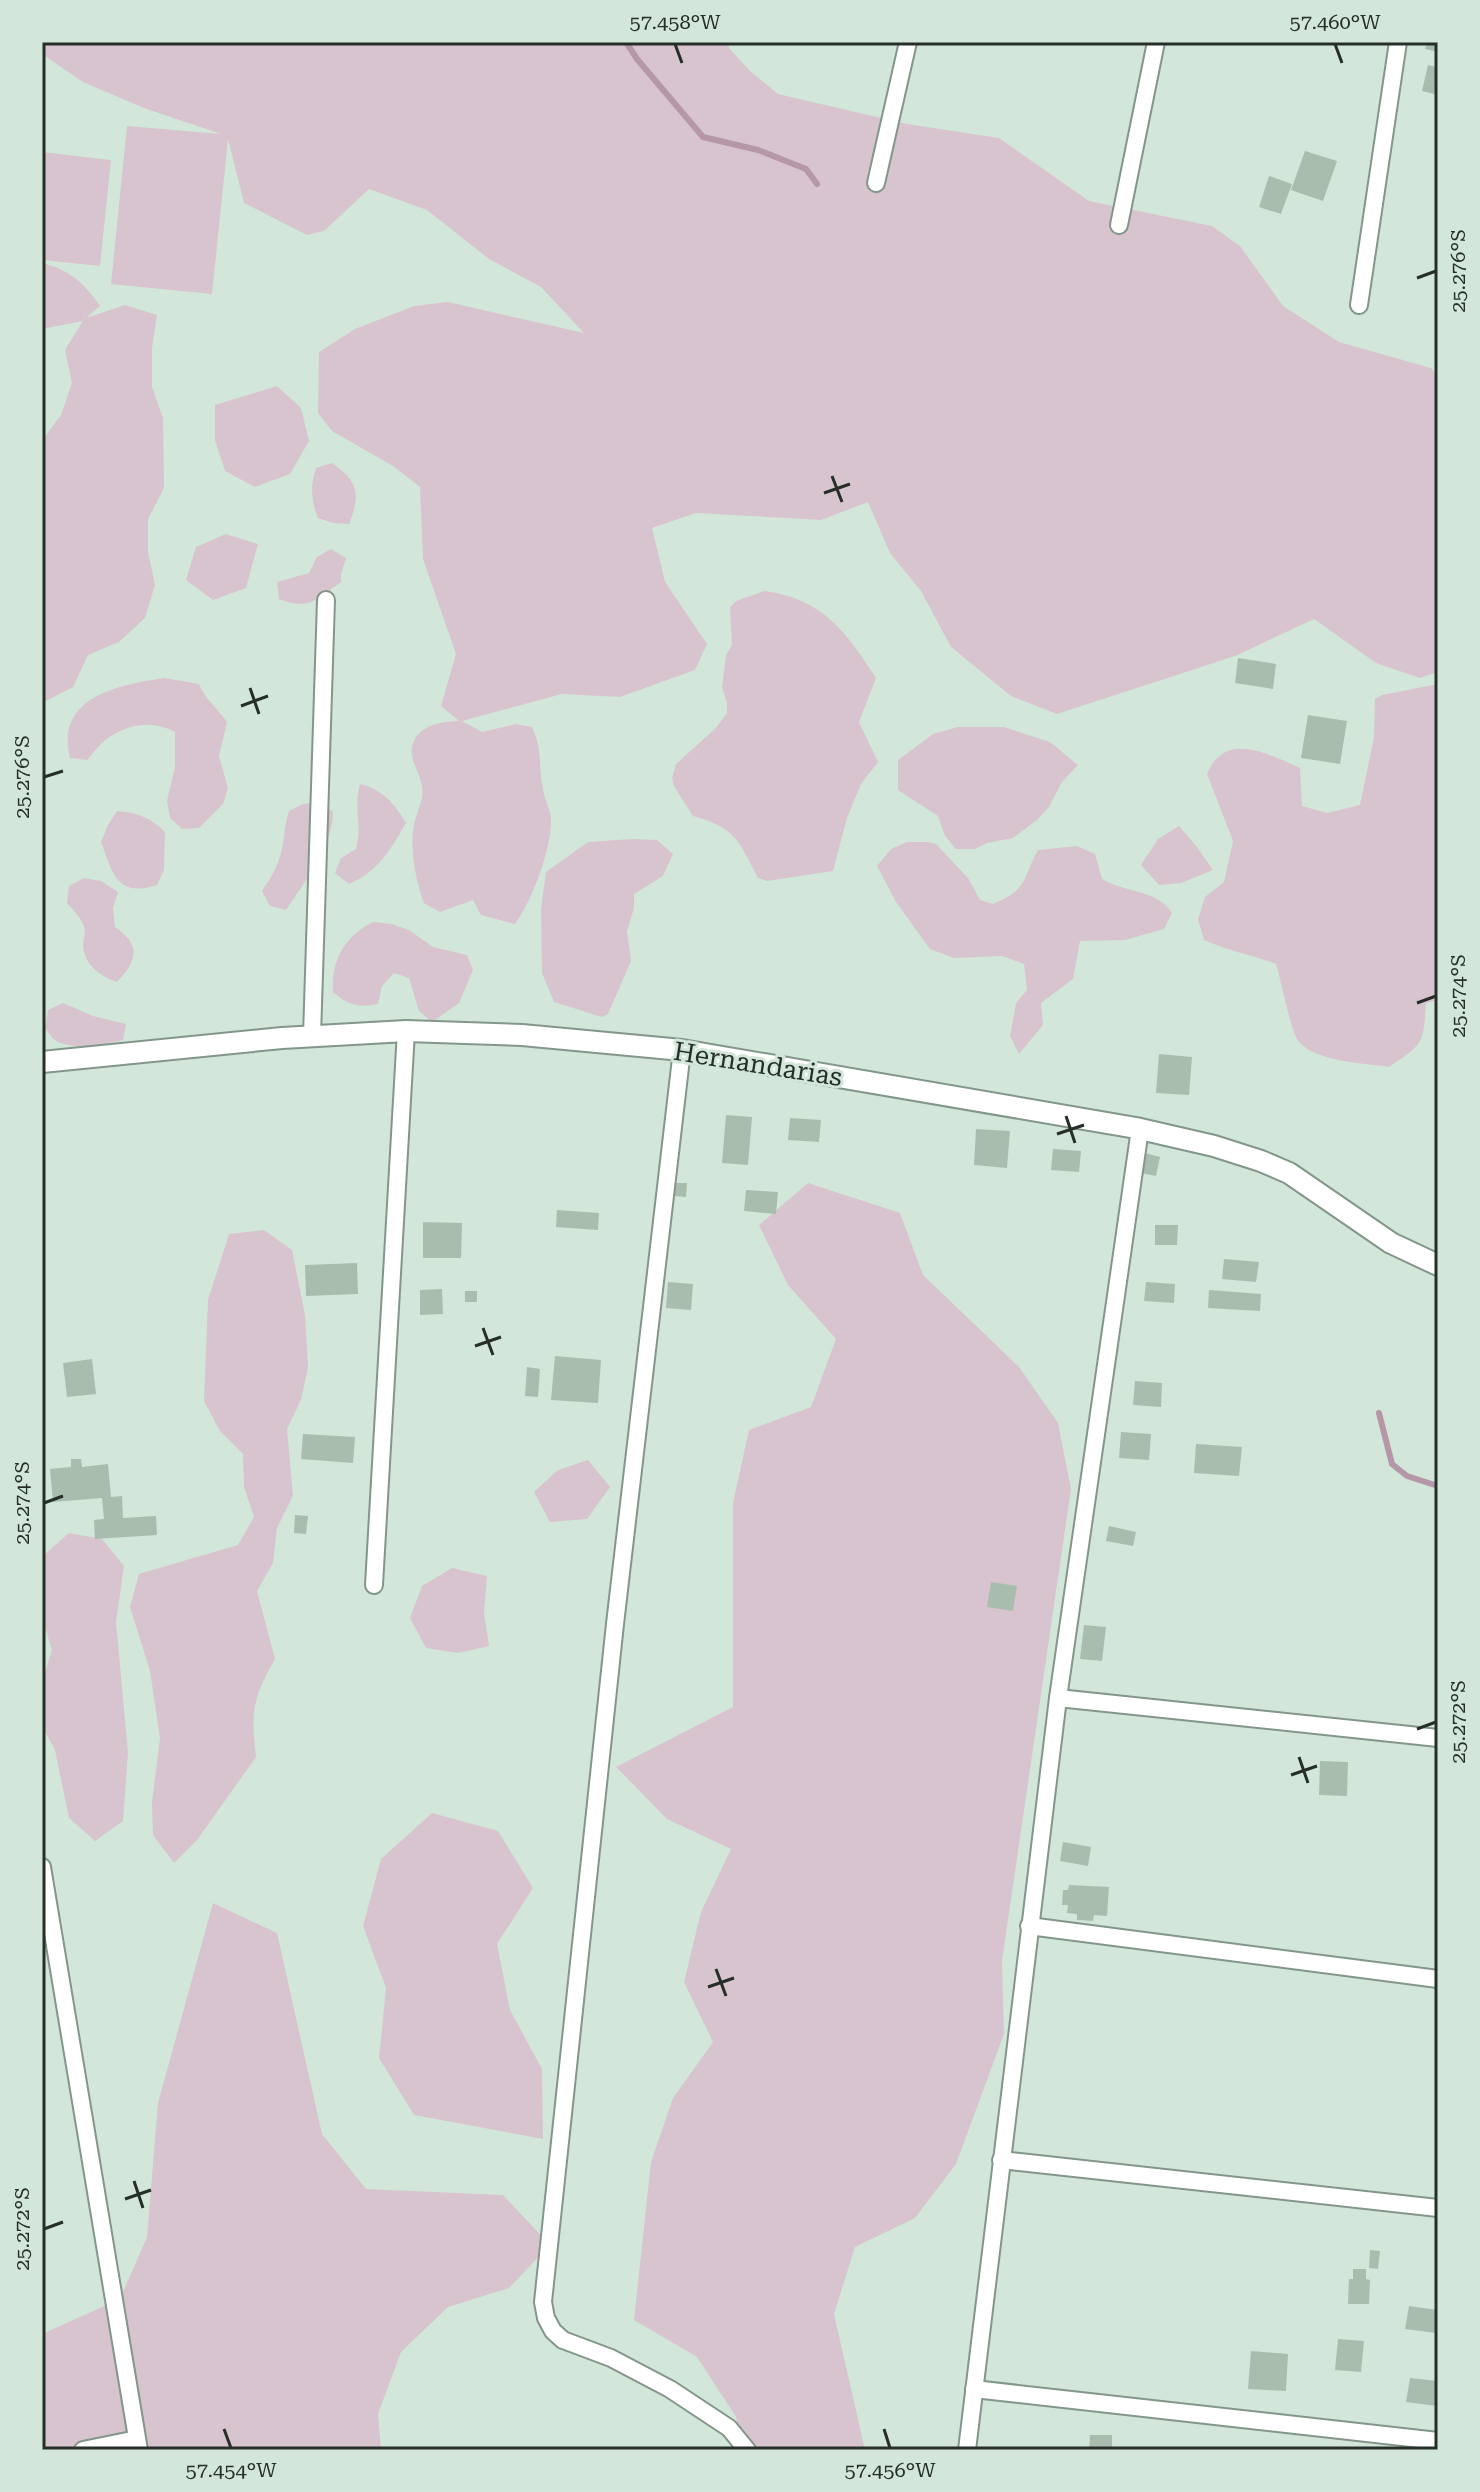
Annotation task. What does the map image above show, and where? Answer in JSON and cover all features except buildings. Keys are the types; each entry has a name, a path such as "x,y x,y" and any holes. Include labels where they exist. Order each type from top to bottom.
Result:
{"street":[{"path":"876,183 908,42"},
{"path":"1119,225 1156,42"},
{"path":"1359,305 1398,42"},
{"path":"312,1036 326,600"},
{"path":"374,1585 406,1031"},
{"name":"Hernandarias","path":"42,1062 166,1048 406,1031 522,1035 682,1050 1140,1129 1214,1146 1275,1167 1309,1186 1391,1243 1438,1265"},
{"path":"682,1050 615,1624 543,2302 546,2318 553,2331 563,2340 611,2358 670,2389 729,2428 747,2450"},
{"path":"967,2450 1058,1698 1140,1129"},
{"path":"1058,1698 1438,1738"},
{"path":"42,1867 138,2444 83,2450"},
{"path":"1029,1926 1438,1979"},
{"path":"1001,2160 1438,2208"},
{"path":"974,2389 1438,2441"}],"shaded area":[{"path":"42,42 729,42 729,48 750,71 778,94 907,124 999,138 1089,201 1212,226 1240,246 1283,306 1339,342 1431,368 1438,375 1438,672 1420,678 1376,663 1314,619 1235,656 1057,714 1011,696 951,647 921,591 890,553 868,502 821,520 696,513 652,528 665,582 707,644 695,670 620,697 562,694 462,721 482,732 516,724 532,727 538,743 550,831 540,874 515,924 481,915 473,900 440,912 424,903 415,872 413,838 422,791 412,745 423,730 441,723 459,721 441,706 456,654 423,559 420,487 393,466 332,431 318,413 319,352 355,329 414,306 448,302 584,333 541,287 489,259 427,210 369,189 324,231 307,235 244,203 228,139 212,294 111,284 127,126 221,134 144,108 83,82 42,54"},
{"path":"42,152 111,160 100,266 42,260"},
{"path":"42,263 68,273 94,298 100,306 86,318 125,305 157,315 152,348 152,387 163,418 164,488 148,519 148,552 155,585 145,618 119,642 88,655 73,687 42,703 42,440 61,415 72,383 65,350 83,321 42,329"},
{"path":"277,386 301,408 309,441 290,474 255,487 225,471 215,440 215,405"},
{"path":"332,463 347,476 355,489 355,505 349,524 318,518 314,505 312,487 316,468"},
{"path":"226,534 258,544 246,588 213,600 186,580 196,547"},
{"path":"331,549 346,558 341,582 319,598 305,603 279,599 277,582 309,573 317,557"},
{"path":"765,591 803,602 831,620 876,678 859,722 878,762 861,784 847,818 833,871 767,881 758,878 740,845 727,831 693,816 672,778 676,764 716,728 727,713 722,687 726,655 732,645 730,607 736,601"},
{"path":"164,678 199,684 227,722 219,756 228,788 223,804 199,828 182,829 170,818 167,801 175,767 175,732 159,726 135,726 108,738 87,760 70,758 68,737 72,721 81,708 110,690"},
{"path":"1438,684 1438,1000 1426,1003 1420,1042 1389,1067 1329,1058 1307,1049 1296,1037 1276,964 1204,940 1198,919 1205,897 1224,882 1233,841 1207,774 1225,753 1248,749 1300,768 1302,806 1327,813 1360,805 1374,737 1375,699"},
{"path":"958,727 1004,727 1050,742 1078,765 1062,782 1049,807 1013,838 987,843 975,849 956,849 945,836 938,816 898,790 898,760 933,734"},
{"path":"360,784 387,798 406,823 376,866 349,884 335,873 341,858 356,849"},
{"path":"320,802 333,812 323,850 286,910 270,906 262,891 280,856 289,811 303,804"},
{"path":"117,811 143,817 165,832 164,870 157,885 144,888 125,886 113,873 101,842"},
{"path":"1179,826 1213,870 1181,883 1159,885 1141,865 1158,839"},
{"path":"657,840 673,854 663,876 634,894 634,908 627,931 631,961 608,1014 602,1017 554,1002 542,973 541,909 546,872 588,842"},
{"path":"907,842 936,844 968,878 980,900 993,904 1018,888 1038,850 1077,846 1095,854 1102,879 1158,900 1172,913 1164,929 1125,940 1080,941 1073,979 1041,1003 1043,1025 1019,1054 1010,1036 1016,1003 1027,990 1024,964 1002,956 954,958 930,949 896,902 877,866 891,849"},
{"path":"84,878 101,881 118,892 113,908 115,927 129,940 134,953 129,967 117,982 99,973 86,958 84,927 67,903 69,886"},
{"path":"373,922 392,924 409,930 433,947 467,955 473,970 459,1003 432,1022 419,1011 409,978 394,973 382,986 378,1004 354,1004 333,992 334,970 342,950 355,934"},
{"path":"63,1003 93,1016 126,1024 123,1040 82,1046 56,1041 45,1028 48,1010"},
{"path":"808,1183 900,1213 923,1275 1019,1367 1058,1423 1071,1489 1002,1961 1004,2034 956,2164 915,2218 855,2247 834,2314 865,2450 742,2450 736,2417 697,2357 634,2320 651,2162 673,2098 713,2042 684,1982 701,1912 731,1849 667,1819 616,1767 733,1707 733,1503 749,1430 811,1407 836,1339 788,1285 759,1225"},
{"path":"264,1230 292,1250 305,1315 308,1367 301,1400 287,1429 293,1496 277,1528 273,1563 257,1591 275,1659 255,1706 256,1757 197,1840 174,1863 153,1835 152,1802 160,1738 150,1671 130,1607 139,1574 238,1545 254,1517 244,1487 243,1454 220,1431 204,1401 208,1300 229,1234"},
{"path":"588,1460 610,1487 587,1519 550,1522 534,1492 558,1470"},
{"path":"69,1533 102,1539 124,1566 116,1622 128,1753 123,1821 95,1841 69,1818 55,1750 42,1726 42,1681 52,1650 42,1618 42,1561 45,1554"},
{"path":"452,1568 487,1576 484,1613 489,1646 458,1653 426,1648 410,1618 422,1586"},
{"path":"432,1813 498,1831 533,1888 497,1944 510,2010 542,2069 543,2139 414,2115 379,2058 386,1988 363,1926 381,1859"},
{"path":"213,1903 277,1933 322,2134 366,2189 503,2195 550,2245 509,2288 448,2307 401,2352 378,2414 381,2450 42,2450 42,2334 120,2299 147,2237 158,2103"}],"waterway":[{"path":"626,42 703,137 758,150 806,169 817,184"},
{"path":"1379,1413 1392,1464 1407,1476 1438,1486"}]}
